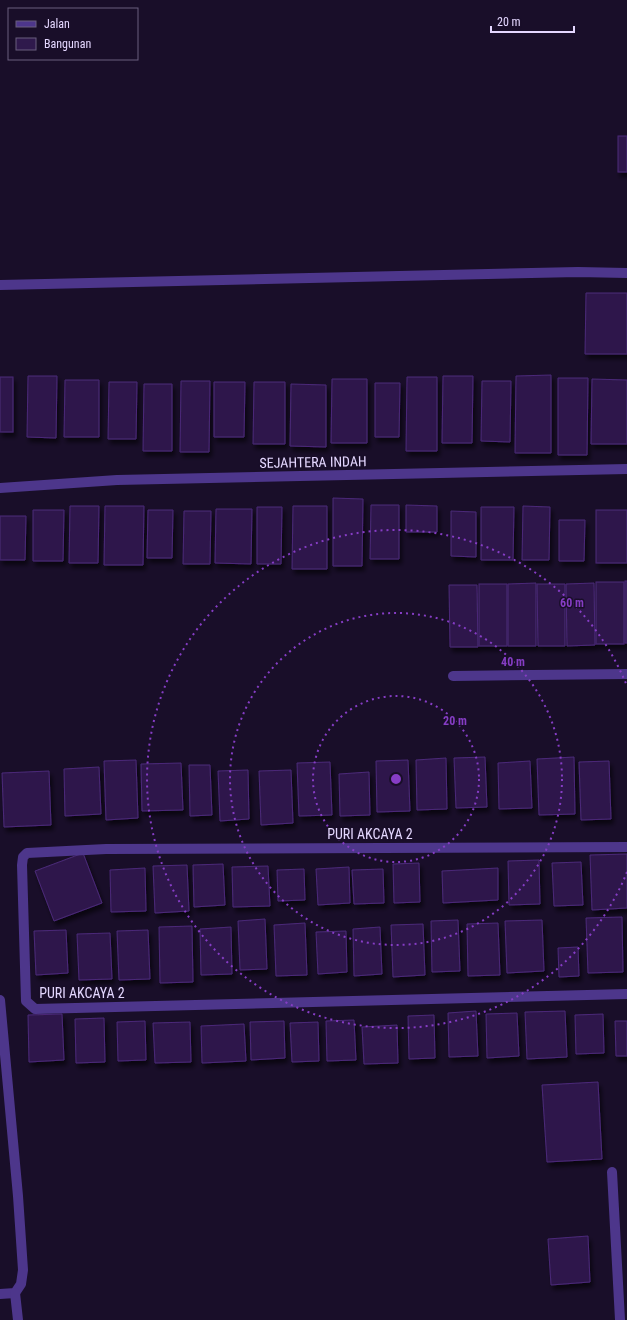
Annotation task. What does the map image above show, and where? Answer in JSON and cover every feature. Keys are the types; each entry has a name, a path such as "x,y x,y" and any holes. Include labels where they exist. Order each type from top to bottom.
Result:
{"street":[{"path":"0,285 578,272 627,274"},
{"name":"SEJAHTERA INDAH","path":"0,488 117,480 627,469"},
{"path":"454,676 627,674"},
{"name":"PURI AKCAYA 2","path":"627,847 106,849 27,853 23,857 22,865 26,1001 35,1009 627,994"},
{"path":"0,1000 18,1196 23,1270 21,1284 14,1293 18,1320"},
{"path":"612,1172 620,1320"},
{"path":"0,1294 14,1293"}],"building":[{"path":"618,136 627,136 627,172 618,172"},
{"path":"586,293 627,293 627,354 585,354"},
{"path":"551,375 551,453 515,453 516,376"},
{"path":"28,376 57,376 56,438 27,437"},
{"path":"443,376 473,376 472,443 442,443"},
{"path":"0,377 13,377 13,432 0,432"},
{"path":"407,377 437,377 437,451 406,451"},
{"path":"558,378 588,378 587,455 558,455"},
{"path":"332,379 367,379 367,443 331,443"},
{"path":"592,379 627,380 627,444 591,444"},
{"path":"65,380 99,380 99,437 64,437"},
{"path":"181,381 210,381 209,452 180,452"},
{"path":"482,381 511,381 510,442 481,441"},
{"path":"109,382 137,382 136,439 108,439"},
{"path":"214,382 245,382 244,437 214,437"},
{"path":"254,382 285,382 285,444 253,444"},
{"path":"375,383 400,383 399,437 375,437"},
{"path":"144,384 172,384 172,451 143,451"},
{"path":"291,384 326,385 326,447 290,446"},
{"path":"333,498 363,499 362,566 333,566"},
{"path":"371,505 399,505 399,559 370,559"},
{"path":"406,505 437,506 437,532 406,532"},
{"path":"70,506 99,506 98,563 69,563"},
{"path":"105,506 144,506 143,565 104,565"},
{"path":"293,506 327,506 327,569 292,569"},
{"path":"523,506 550,507 549,560 522,560"},
{"path":"257,507 282,507 281,564 257,564"},
{"path":"481,507 514,507 513,560 481,560"},
{"path":"216,509 252,509 251,564 215,563"},
{"path":"33,510 64,510 63,561 33,561"},
{"path":"148,510 173,510 172,558 147,558"},
{"path":"596,510 627,510 627,563 596,563"},
{"path":"184,511 211,511 210,564 183,564"},
{"path":"451,511 476,512 476,557 451,556"},
{"path":"0,516 26,516 25,560 0,560"},
{"path":"559,520 585,520 584,561 559,561"},
{"path":"625,581 627,581 627,643 625,643"},
{"path":"596,582 624,582 624,644 596,644"},
{"path":"536,583 536,646 508,646 508,584"},
{"path":"594,583 595,645 567,646 566,584"},
{"path":"479,584 507,584 507,646 479,646"},
{"path":"537,584 565,584 565,646 538,646"},
{"path":"449,585 477,585 478,647 450,647"},
{"path":"485,757 487,807 456,808 454,758"},
{"path":"574,757 575,814 539,815 537,759"},
{"path":"446,758 447,809 417,810 416,760"},
{"path":"136,760 138,818 106,820 104,761"},
{"path":"408,760 410,811 377,812 376,761"},
{"path":"530,761 532,808 499,809 498,763"},
{"path":"609,761 611,819 581,820 579,762"},
{"path":"330,762 332,815 299,816 297,763"},
{"path":"181,763 183,810 142,811 141,764"},
{"path":"189,765 210,765 212,815 190,816"},
{"path":"99,767 101,814 65,816 64,769"},
{"path":"248,770 249,819 220,821 218,771"},
{"path":"291,770 293,823 261,825 259,771"},
{"path":"49,771 51,825 4,827 2,773"},
{"path":"369,772 370,815 340,816 339,774"},
{"path":"83,853 102,903 54,921 35,871"},
{"path":"627,854 627,908 592,910 590,855"},
{"path":"539,860 540,904 509,905 508,861"},
{"path":"581,862 583,905 554,906 552,863"},
{"path":"419,863 420,902 394,903 393,864"},
{"path":"223,864 225,905 194,907 193,865"},
{"path":"187,865 189,911 155,913 153,866"},
{"path":"268,866 270,906 233,907 232,867"},
{"path":"349,867 350,903 318,905 316,869"},
{"path":"145,868 146,911 111,912 110,870"},
{"path":"498,868 498,900 443,903 442,871"},
{"path":"304,869 305,900 278,901 277,870"},
{"path":"383,869 384,903 354,904 352,870"},
{"path":"622,917 623,972 588,973 586,918"},
{"path":"265,919 267,969 240,970 238,921"},
{"path":"458,920 460,971 432,972 431,921"},
{"path":"542,920 544,971 507,973 505,921"},
{"path":"305,923 307,975 276,976 274,925"},
{"path":"498,923 500,975 468,976 467,924"},
{"path":"423,924 425,975 393,977 391,925"},
{"path":"192,926 193,982 160,983 159,927"},
{"path":"231,927 232,974 201,975 200,929"},
{"path":"380,927 382,974 354,976 353,929"},
{"path":"66,930 68,973 36,975 34,931"},
{"path":"148,930 150,979 119,980 117,931"},
{"path":"346,931 347,972 318,974 316,932"},
{"path":"110,933 112,979 79,980 77,934"},
{"path":"578,947 579,976 559,977 558,948"},
{"path":"476,1011 478,1056 449,1057 448,1013"},
{"path":"565,1011 567,1057 527,1059 525,1012"},
{"path":"517,1013 519,1056 487,1058 486,1014"},
{"path":"62,1014 64,1060 29,1062 28,1015"},
{"path":"603,1014 604,1053 576,1054 575,1015"},
{"path":"434,1015 435,1058 409,1059 408,1016"},
{"path":"104,1018 105,1062 76,1063 75,1019"},
{"path":"354,1020 356,1060 327,1061 326,1021"},
{"path":"145,1021 146,1060 118,1061 117,1022"},
{"path":"284,1021 285,1058 251,1060 250,1022"},
{"path":"615,1021 627,1021 627,1056 616,1056"},
{"path":"190,1022 191,1062 155,1063 153,1023"},
{"path":"318,1022 319,1061 292,1062 290,1023"},
{"path":"244,1024 246,1061 202,1063 201,1026"},
{"path":"397,1025 398,1063 364,1064 362,1027"},
{"path":"598,1082 602,1159 547,1162 542,1085"},
{"path":"588,1236 590,1282 551,1285 548,1239"}]}
